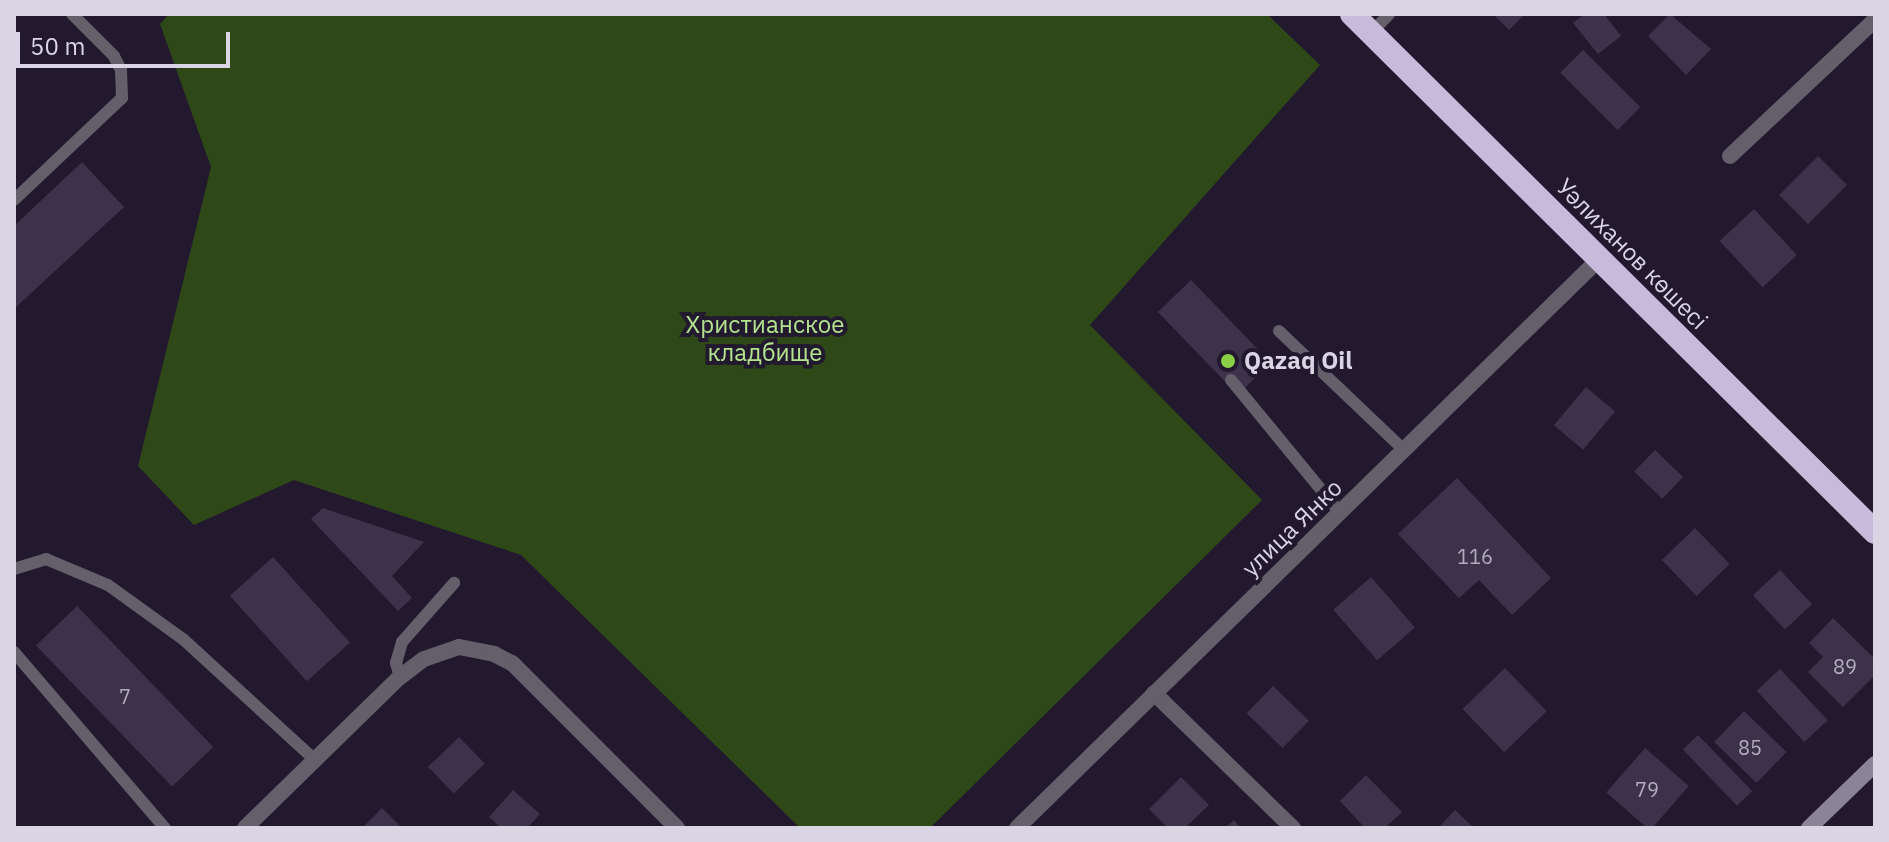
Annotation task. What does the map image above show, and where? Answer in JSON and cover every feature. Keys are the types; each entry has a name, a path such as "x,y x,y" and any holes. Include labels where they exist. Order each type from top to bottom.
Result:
{"highway":[{"path":"1338,14 1369,35"},
{"name":"Уәлиханов көшесі","path":"1352,14 1369,35 1875,532"}],"street":[{"path":"1730,156 1875,20"},
{"name":"улица Янко","path":"1017,828 1598,260"},
{"path":"245,828 400,677 439,652 478,649 512,663 677,828"},
{"path":"1154,693 1293,828"},
{"path":"1809,828 1875,764"}],"lane":[{"path":"14,200 116,109 124,86 114,56 72,14"},
{"path":"1369,35 1389,14"},
{"path":"1279,331 1405,451"},
{"path":"1231,380 1341,514"},
{"path":"14,569 46,559 108,585 183,639 316,761"},
{"path":"400,677 396,663 402,642 454,583"},
{"path":"14,652 165,828"}],"green space":[{"name":"Христианское кладбище","path":"169,14 1267,14 1320,65 1090,325 1262,500 930,828 800,828 521,555 294,480 194,525 138,466 211,167 160,24"}],"building":[{"path":"1493,14 1525,14 1509,30"},
{"path":"1585,14 1604,14 1621,36 1598,54 1573,23"},
{"path":"1670,14 1711,49 1686,75 1648,36"},
{"path":"1583,50 1640,107 1618,130 1560,73"},
{"path":"1818,156 1847,185 1808,224 1779,195"},
{"path":"82,162 124,207 14,309 14,226"},
{"path":"1754,209 1797,255 1763,287 1720,241"},
{"path":"1191,280 1271,363 1238,395 1158,312"},
{"path":"1586,387 1615,411 1583,450 1554,425"},
{"path":"1655,450 1683,477 1662,499 1634,472"},
{"path":"1457,478 1551,578 1512,615 1479,580 1459,598 1398,534"},
{"path":"323,508 424,542 392,576 412,598 398,611 311,519"},
{"path":"1695,528 1730,564 1697,596 1662,560"},
{"path":"273,557 350,642 307,681 230,596"},
{"path":"1780,570 1812,604 1785,630 1753,595"},
{"path":"1371,577 1415,628 1377,660 1333,610"},
{"path":"77,606 213,747 172,787 36,646"},
{"path":"1833,618 1875,659 1875,675 1843,707 1808,672 1823,657 1809,643"},
{"path":"1505,668 1547,711 1504,752 1463,709"},
{"path":"1780,669 1828,720 1804,742 1757,691"},
{"path":"1273,686 1309,721 1283,748 1247,713"},
{"path":"1744,711 1786,752 1757,783 1714,742"},
{"path":"1698,735 1752,791 1737,806 1683,750"},
{"path":"459,737 485,764 454,793 428,767"},
{"path":"1645,748 1689,786 1652,828 1647,828 1606,793"},
{"path":"1366,775 1402,812 1385,828 1365,828 1340,801"},
{"path":"1181,777 1209,805 1185,828 1168,828 1149,809"},
{"path":"513,790 540,814 527,828 501,828 489,817"},
{"path":"382,808 402,828 362,828"},
{"path":"1455,810 1474,828 1438,828"},
{"path":"1234,820 1241,828 1225,828"}],"place":[{"name":"Qazaq Oil","path":"1228,361"}]}
